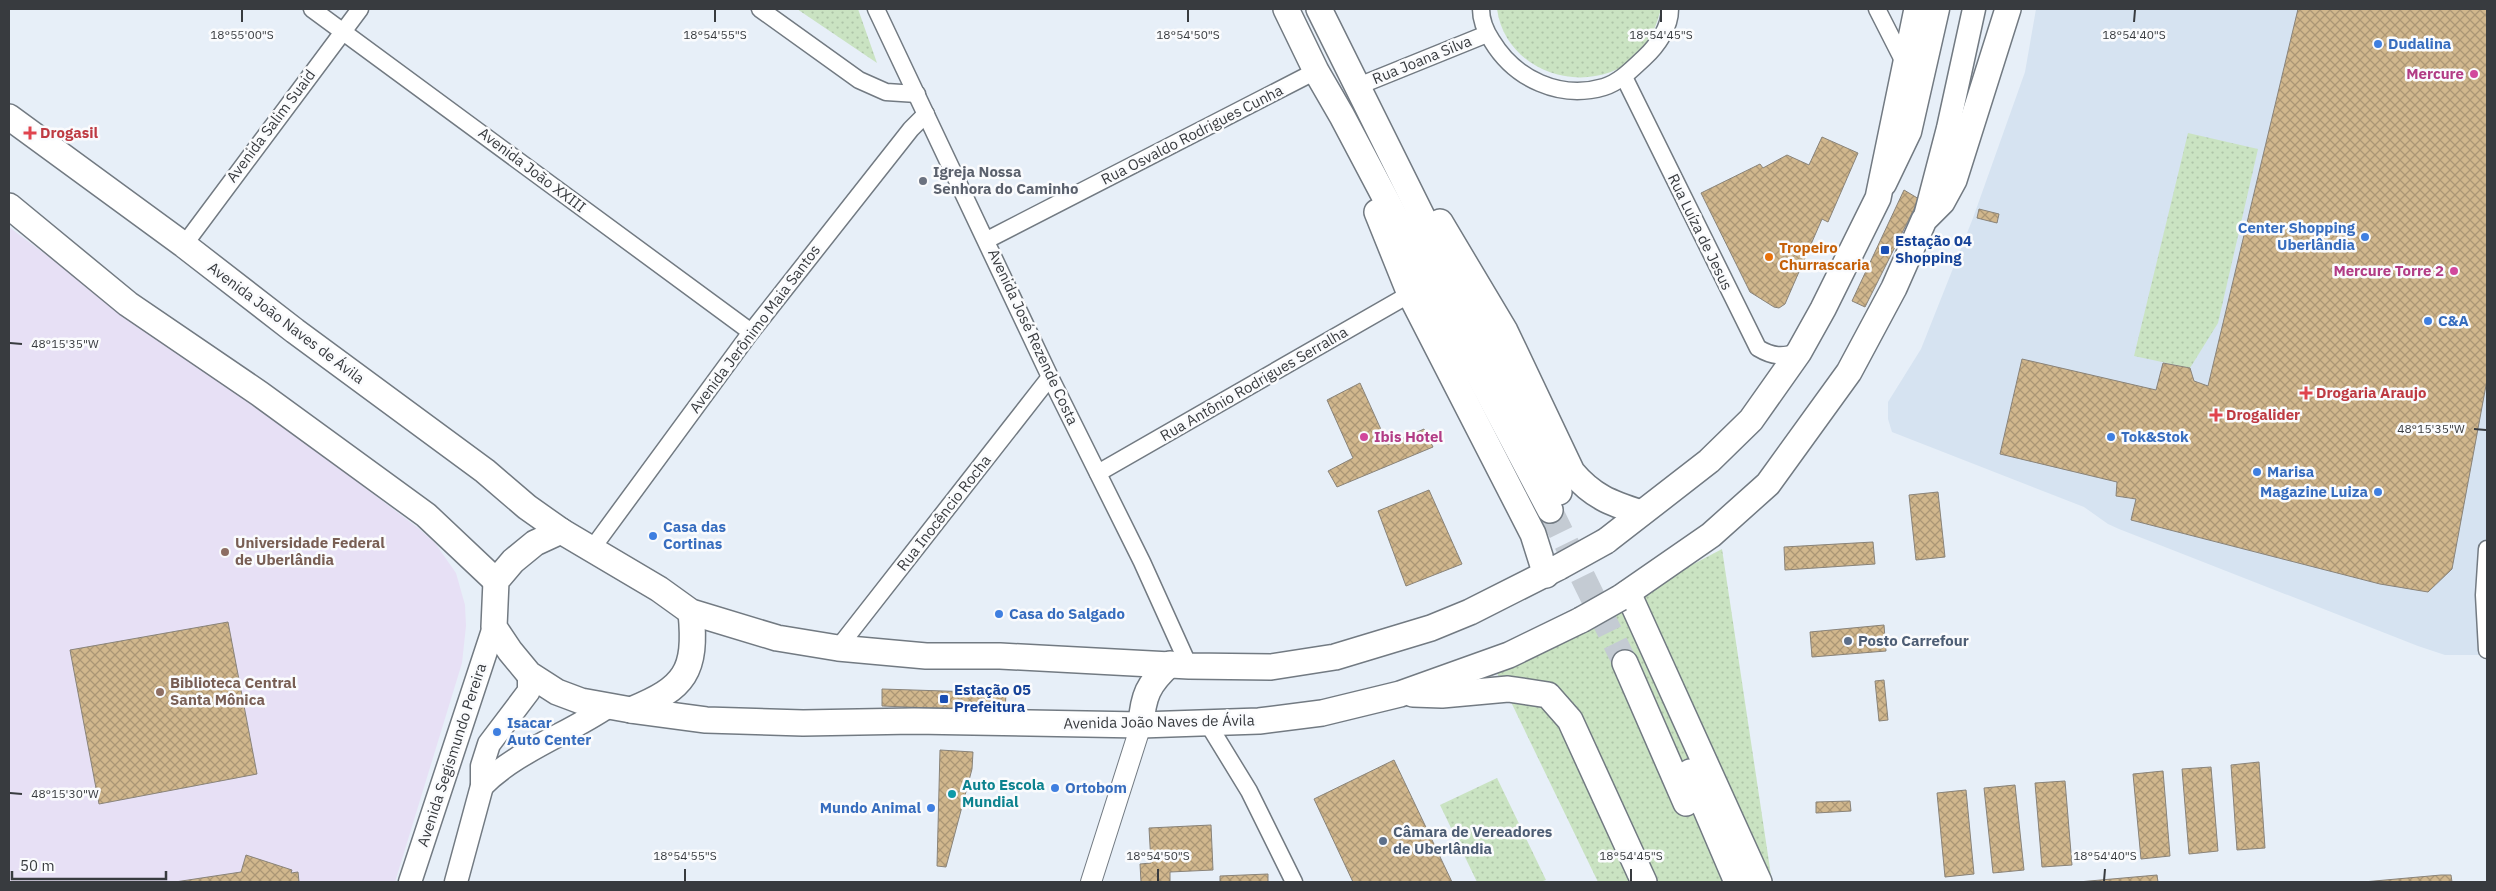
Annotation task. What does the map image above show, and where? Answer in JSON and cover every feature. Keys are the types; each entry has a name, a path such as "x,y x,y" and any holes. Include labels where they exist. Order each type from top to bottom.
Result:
{"main road":[{"path":"1286,9 1316,71 1557,507 1319,9"},
{"path":"1878,198 1917,9"},
{"name":"Avenida João Naves de Ávila","path":"494,627 510,652 530,674 557,692 581,701 706,720 803,723 914,721 1141,725 1208,724 1322,712 1400,694 1509,654 1581,620 1624,596 1711,535 1768,484 1849,372 1894,288 1924,220 1948,128 1974,9"},
{"name":"Avenida João Naves de Ávila","path":"1924,220 1942,202 1954,180 2008,9"},
{"path":"482,786 494,773 519,756 582,724 620,708 662,698 676,687 685,674 693,634 691,612 777,638 838,648 926,656 1000,656 1179,665 1271,667 1335,657 1431,628 1552,572 1606,541 1709,461 1751,420 1799,352 1823,309 1910,132 1936,19"},
{"path":"1370,113 1457,248 1505,331 1572,472 1586,488 1601,498 1641,513"},
{"path":"1342,116 1359,166 1410,294 1552,572"},
{"name":"Avenida João Naves de Ávila","path":"9,117 184,244 303,337 485,471 561,531 659,589 691,612"},
{"path":"9,206 128,304 260,394 426,515 496,581"},
{"path":"494,627 496,581 513,561 535,543 561,531"},
{"path":"1624,596 1759,882"},
{"name":"Avenida Segismundo Pereira","path":"410,882 494,627"},
{"path":"1720,882 1633,660 1737,882"},
{"path":"1141,725 1147,690 1154,678 1179,665"},
{"path":"456,882 482,786 482,766 489,744 529,691 530,674"},
{"path":"1400,694 1442,695 1508,688 1548,695 1570,720 1644,882"}],"street":[{"name":"Avenida João XXIII","path":"312,9 751,332"},
{"name":"Avenida Salim Suaid","path":"184,244 360,9"},
{"path":"760,9 859,80 886,92 917,94"},
{"name":"Avenida José Rezende Costa","path":"876,9 987,240 1050,377 1142,562 1179,665"},
{"path":"1481,9 1487,34 1501,56 1529,80 1567,91 1604,87 1624,77 1658,44 1670,9"},
{"path":"1876,9 1906,66"},
{"name":"Rua Joana Silva","path":"1356,87 1487,34"},
{"name":"Rua Osvaldo Rodrigues Cunha","path":"987,240 1316,71"},
{"name":"Rua Luíza de Jesus","path":"1624,77 1758,348 1771,356 1787,356 1799,352"},
{"name":"Avenida Jerônimo Maia Santos","path":"591,550 751,332 911,129 926,114"},
{"name":"Rua Antônio Rodrigues Serralha","path":"1098,473 1410,294"},
{"name":"Rua Inocêncio Rocha","path":"838,648 1050,377"},
{"path":"2487,549 2484,613 2487,650"},
{"path":"1208,724 1248,791 1294,882"},
{"path":"1091,882 1141,725"}],"shaded area":[{"name":"Center Shopping Uberlândia","path":"2036,9 2487,9 2487,655 2445,655 2418,646 2119,529 2108,524 2084,507 1892,432 1888,419 1888,402 1921,349 1973,218 2025,72"},
{"name":"Universidade Federal de Uberlândia","path":"9,227 109,302 296,435 418,528 435,543 456,573 465,605 466,626 462,663 395,882 9,882"}],"green space":[{"path":"797,9 858,9 877,63"},
{"path":"1497,9 1661,9 1649,40 1637,56 1618,69 1596,76 1574,77 1552,73 1533,64 1516,50 1504,31"},
{"path":"2188,133 2258,149 2218,323 2190,368 2134,356"},
{"path":"1722,549 1772,882 1598,882 1495,669"},
{"path":"1497,778 1546,880 1540,882 1477,882 1440,805"}],"building":[{"name":"Center Shopping Uberlândia","path":"2298,9 2487,9 2487,380 2452,569 2428,592 2380,584 2131,520 2136,499 2116,496 2117,482 2000,454 2022,359 2156,390 2163,363 2190,368 2194,381 2208,386"},
{"name":"Tropeiro Churrascaria","path":"1822,137 1858,153 1828,222 1822,219 1785,304 1779,308 1774,307 1750,292 1701,193 1760,164 1763,168 1787,155 1809,165"},
{"name":"Estação 04 Shopping","path":"1904,190 1919,199 1865,307 1852,301"},
{"path":"1979,209 1999,214 1997,223 1977,218"},
{"name":"Ibis Hotel","path":"1360,383 1388,445 1424,429 1433,447 1337,487 1328,471 1353,458 1327,400"},
{"path":"1429,490 1462,564 1406,586 1378,511"},
{"path":"1938,492 1945,557 1916,560 1909,495"},
{"path":"1873,542 1875,564 1785,570 1784,547"},
{"name":"Biblioteca Central Santa Mônica","path":"228,622 257,774 99,804 70,650"},
{"name":"Posto Carrefour","path":"1884,625 1886,651 1812,657 1810,632"},
{"path":"1884,680 1888,720 1879,721 1875,681"},
{"name":"Estação 05 Prefeitura","path":"882,689 1006,693 1005,711 882,706"},
{"name":"Auto Escola Mundial","path":"940,750 973,752 972,769 946,867 937,866"},
{"name":"Câmara de Vereadores de Uberlândia","path":"1394,760 1452,882 1353,882 1314,799"},
{"path":"2259,762 2265,848 2237,850 2231,765"},
{"path":"2211,767 2218,851 2189,854 2182,769"},
{"path":"2163,771 2170,856 2141,859 2133,774"},
{"path":"2065,781 2072,865 2042,867 2035,783"},
{"path":"2015,785 2024,870 1993,873 1984,788"},
{"path":"1966,790 1974,874 1945,877 1937,793"},
{"path":"1850,801 1851,811 1816,813 1816,802"},
{"path":"1211,825 1213,870 1170,872 1170,882 1141,882 1140,864 1151,863 1149,828"},
{"path":"246,855 292,870 291,873 298,872 299,882 175,882 241,872"},
{"path":"1268,874 1268,882 1220,882 1220,876"},
{"path":"2157,875 2158,882 2078,882"},
{"path":"2451,875 2452,882 2363,882"}],"tunnel":[{"path":"1550,510 1625,663"}],"place":[{"name":"Dudalina","path":"2378,44"},
{"name":"Mercure","path":"2474,74"},
{"name":"Drogasil","path":"30,133"},
{"name":"Igreja Nossa Senhora do Caminho","path":"923,181"},
{"name":"Center Shopping Uberlândia","path":"2365,237"},
{"name":"Estação 04 Shopping","path":"1885,250"},
{"name":"Tropeiro Churrascaria","path":"1769,257"},
{"name":"Mercure Torre 2","path":"2454,271"},
{"name":"C&A","path":"2428,321"},
{"name":"Drogaria Araujo","path":"2306,393"},
{"name":"Drogalider","path":"2216,415"},
{"name":"Ibis Hotel","path":"1364,437"},
{"name":"Tok&Stok","path":"2111,437"},
{"name":"Marisa","path":"2257,472"},
{"name":"Magazine Luiza","path":"2378,492"},
{"name":"Casa das Cortinas","path":"653,536"},
{"name":"Universidade Federal de Uberlândia","path":"225,552"},
{"name":"Casa do Salgado","path":"999,614"},
{"name":"Posto Carrefour","path":"1848,641"},
{"name":"Biblioteca Central Santa Mônica","path":"160,692"},
{"name":"Estação 05 Prefeitura","path":"944,699"},
{"name":"Isacar Auto Center","path":"497,732"},
{"name":"Ortobom","path":"1055,788"},
{"name":"Auto Escola Mundial","path":"952,794"},
{"name":"Mundo Animal","path":"931,808"},
{"name":"Câmara de Vereadores de Uberlândia","path":"1383,841"}]}
